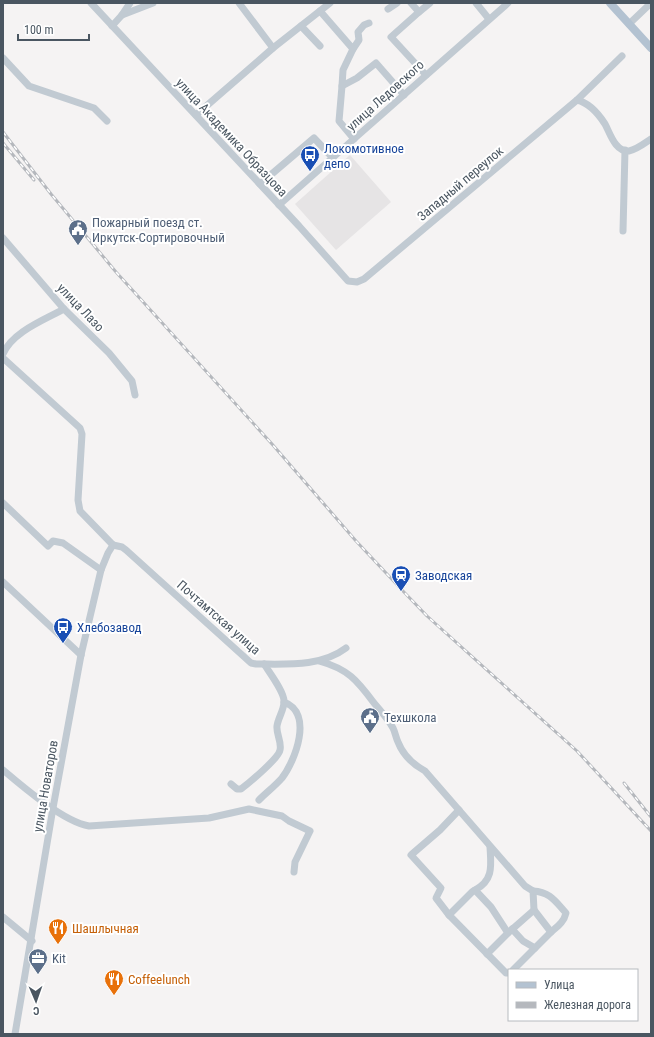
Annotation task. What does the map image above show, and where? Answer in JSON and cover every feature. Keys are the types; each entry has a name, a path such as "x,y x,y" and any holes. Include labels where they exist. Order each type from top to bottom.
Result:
{"main road":[{"path":"610,3 651,48"}],"street":[{"name":"улица Академика Образцова","path":"91,3 299,226 348,281 357,282"},
{"path":"112,26 130,3"},
{"path":"122,15 153,3"},
{"path":"239,3 273,48"},
{"path":"196,115 273,48 330,3"},
{"path":"388,9 397,3"},
{"path":"411,3 419,12"},
{"path":"426,75 392,37 430,3"},
{"path":"476,3 489,19"},
{"name":"улица Ледовского","path":"279,205 508,3"},
{"path":"629,24 651,4"},
{"path":"320,11 353,49"},
{"path":"354,139 339,121 344,66 359,40 358,32 364,25 369,23"},
{"path":"301,26 320,46"},
{"name":"Западный переулок","path":"357,282 364,279 577,100 622,56"},
{"path":"3,58 29,86 94,108 107,121"},
{"path":"342,86 357,78 376,63 404,95"},
{"path":"577,100 584,102 593,108 604,123 614,143 621,150 629,151 651,139"},
{"path":"260,184 314,138 333,158"},
{"path":"623,231 625,150"},
{"name":"улица Лазо","path":"3,238 64,309 109,353 132,381 135,395"},
{"path":"3,354 17,335 64,309"},
{"name":"Почтамтская улица","path":"3,358 80,428 82,434 78,500 80,511 113,545 126,550 251,663 300,664 327,659 346,648"},
{"path":"3,503 48,546 53,541 63,543 101,570"},
{"name":"улица Новаторов","path":"16,1034 53,808 81,655 101,570 113,545"},
{"path":"3,582 81,655"},
{"path":"319,661 333,665 347,672 354,678 394,729 400,748 416,767 425,771 490,847 526,886 533,891 546,893 566,913 564,921 514,969"},
{"path":"231,784 237,789 241,789 279,755 281,746 277,733 277,724 284,702 284,697 264,664"},
{"path":"259,800 282,778 298,744 300,732 298,714 292,706 284,702"},
{"path":"3,770 23,787 70,820 83,825 90,826 209,818 249,809 282,816 310,831 295,862 294,872"},
{"path":"459,810 411,855 441,888 436,898 449,916 506,973 508,973"},
{"path":"449,916 472,892 483,886 489,878 491,867 490,847"},
{"path":"475,890 492,907 510,931 535,948"},
{"path":"533,891 534,910 551,932"},
{"path":"487,954 534,910"},
{"path":"3,916 32,941"}],"shaded area":[{"path":"350,155 391,202 336,250 295,204"}],"railway":[{"path":"3,132 51,194 116,272 272,444 356,541 427,616 577,751 651,831"},
{"path":"3,143 34,180"},
{"path":"624,783 651,817"}],"place":[{"name":"Локомотивное депо","path":"310,172"},
{"name":"Пожарный поезд ст. Иркутск-Сортировочный","path":"78,246"},
{"name":"Заводская","path":"401,592"},
{"name":"Хлебозавод","path":"63,644"},
{"name":"Техшкола","path":"370,734"},
{"name":"Шашлычная","path":"58,945"},
{"name":"Kit","path":"38,975"},
{"name":"Coffeelunch","path":"114,996"}]}
